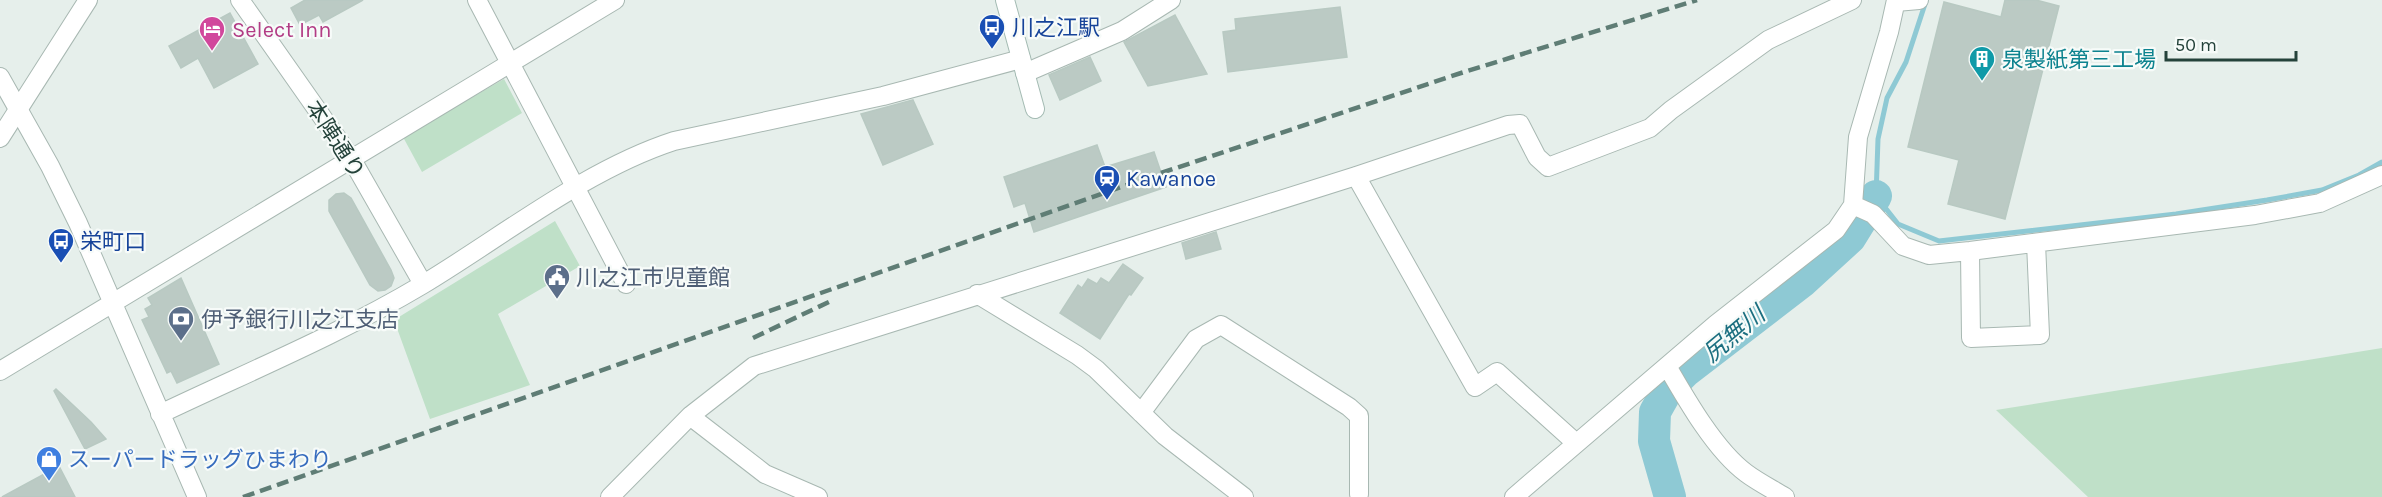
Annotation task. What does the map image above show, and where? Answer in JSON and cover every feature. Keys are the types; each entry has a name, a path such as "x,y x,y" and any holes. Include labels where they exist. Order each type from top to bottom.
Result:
{"street":[{"path":"0,138 88,0"},
{"name":"本陣通り","path":"240,0 351,158 423,284"},
{"path":"477,0 626,284"},
{"path":"0,371 615,0"},
{"path":"1005,0 1035,109"},
{"path":"160,414 376,312 577,188 644,151 674,141 1023,66 1122,31 1171,0"},
{"path":"610,497 690,416 754,366 1356,176 1508,125 1520,124 1537,158 1548,167 1650,128 1671,110 1768,40 1852,0"},
{"path":"1514,497 1716,324 1820,245 1836,230 1853,205 1858,137 1890,32 1902,1 1919,0"},
{"path":"0,76 50,166 113,302 197,497"},
{"path":"1853,205 1874,214 1903,246 1929,255 2036,243 2320,203 2382,175"},
{"path":"1356,176 1475,387 1497,372 1576,443"},
{"path":"1970,251 1971,338 2040,335 2036,243"},
{"path":"977,294 1077,355 1166,436 1237,495"},
{"path":"1141,413 1196,339 1221,326 1349,407 1359,416 1359,494"},
{"path":"1667,366 1684,397 1717,443 1745,472 1785,497"},
{"path":"690,416 765,474 819,497"}],"green space":[{"path":"504,79 522,113 422,172 403,137"},
{"path":"555,221 580,266 498,314 530,385 430,419 394,320"},
{"path":"2382,348 2382,497 2088,497 1996,410"}],"building":[{"path":"305,0 363,0 323,22 319,15 300,25 291,8"},
{"name":"泉製紙第三工場","path":"2005,0 2036,0 2059,6 2005,219 1948,204 1959,160 1908,147 1944,2 2001,17"},
{"path":"1340,7 1347,57 1228,72 1223,32 1236,30 1235,19"},
{"name":"Select Inn","path":"230,13 258,64 214,88 198,58 181,68 169,46"},
{"path":"1175,15 1207,74 1148,86 1124,42"},
{"path":"1090,57 1101,81 1060,100 1049,75"},
{"path":"913,100 933,144 883,165 861,114"},
{"path":"1097,145 1105,167 1154,152 1166,187 1034,232 1025,203 1014,207 1004,177"},
{"path":"344,193 351,198 391,270 394,278 391,286 385,290 378,291 370,285 329,211 329,200 336,194"},
{"path":"1216,232 1221,249 1186,259 1182,243"},
{"path":"1123,264 1143,278 1131,295 1129,294 1100,339 1060,313 1078,285 1082,288 1088,279 1097,284 1101,278 1109,283"},
{"name":"伊予銀行川之江支店","path":"181,278 219,364 177,383 171,371 167,373 142,320 149,317 145,309 152,305 148,298"},
{"path":"56,389 106,439 85,449 54,391"},
{"name":"スーパードラッグひまわり","path":"59,466 75,497 2,497"}],"waterway":[{"path":"1926,1 1906,62 1887,98 1878,139 1876,196 1898,224 1939,241 2176,214 2267,200 2322,190 2359,175 2382,162"},
{"name":"尻無川","path":"1670,497 1654,441 1655,412 1668,389 1686,371 1803,281 1850,238 1876,196"}],"railway":[{"path":"1161,173 1461,73 1697,0"},
{"path":"243,497 1155,175"},
{"path":"753,338 833,300"}],"place":[{"name":"川之江駅","path":"992,50"},
{"name":"Select Inn","path":"212,52"},
{"name":"泉製紙第三工場","path":"1982,82"},
{"name":"Kawanoe","path":"1107,201"},
{"name":"栄町口","path":"61,264"},
{"name":"川之江市児童館","path":"557,300"},
{"name":"伊予銀行川之江支店","path":"181,342"},
{"name":"スーパードラッグひまわり","path":"49,482"}]}
